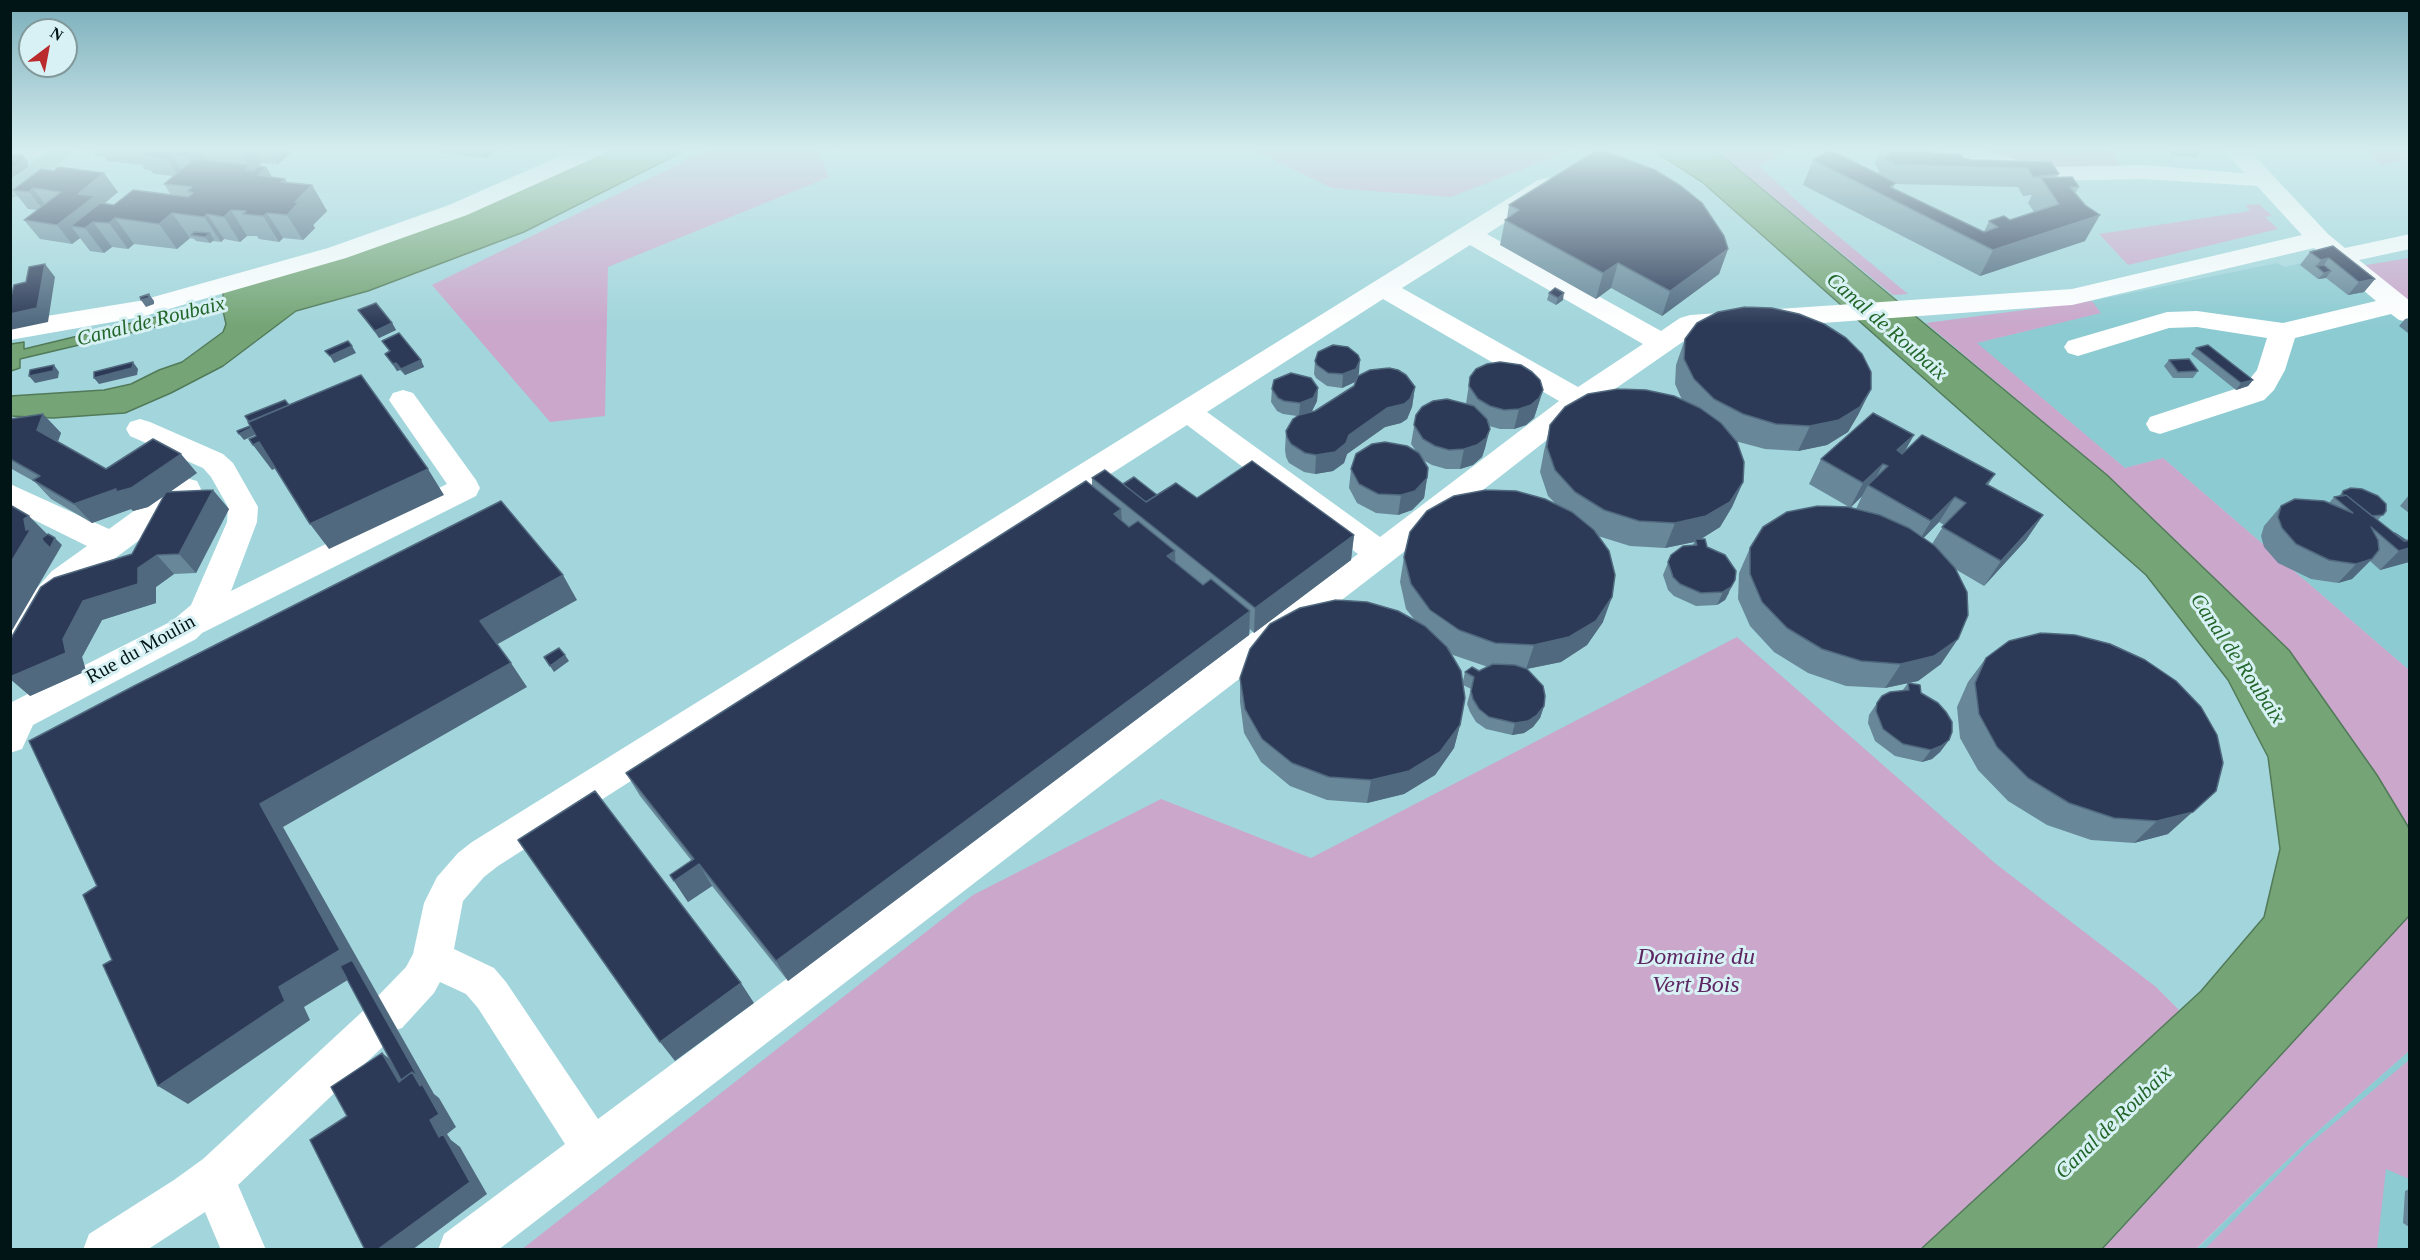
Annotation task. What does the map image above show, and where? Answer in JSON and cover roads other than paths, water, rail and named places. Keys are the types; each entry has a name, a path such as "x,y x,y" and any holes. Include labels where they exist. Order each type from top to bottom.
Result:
{"street":[{"path":"10,331 141,309 337,253 463,208"},
{"path":"105,1250 164,1214 213,1178 383,1019 420,980 432,962 443,903 450,889 471,865 485,854 1511,208"},
{"path":"2289,208 2338,257 2402,310"},
{"path":"1469,234 1662,343"},
{"path":"460,1250 1380,554 1579,400 1690,324 2073,297 2319,239"},
{"path":"2338,257 2409,241"},
{"path":"1383,288 1579,400"},
{"path":"2078,347 2167,320 2197,319 2283,332 2402,310"},
{"path":"2160,424 2254,393 2264,383 2271,370 2283,332"},
{"path":"193,624 465,488 403,400"},
{"path":"1188,412 1380,554"},
{"name":"Rue du Moulin","path":"12,719 193,624 210,603 242,522 243,507 222,470 213,461 140,429"},
{"path":"10,662 47,598 55,589 74,571 186,489"},
{"path":"10,495 111,544"},
{"path":"432,962 457,968 480,981 492,995 593,1149"},
{"path":"213,1178 244,1250"}],"water":[{"name":"Canal de Roubaix","path":"455,208 572,208 524,232 368,291 296,311 223,366 171,393 125,413 53,418 11,416 10,396 104,390 131,384 182,362 223,332 226,324 223,311 20,359 20,368 11,371 11,344 24,342 24,349 223,301 223,290"},
{"name":"Canal de Roubaix","path":"1731,208 1785,208 2107,475 2289,650 2377,775 2409,828 2409,916 2102,1249 1921,1249 2201,991 2264,917 2280,849 2268,757 2228,680 2146,575"}],"park label":[{"name":"Domaine du Vert Bois","path":"1696,972"}]}
